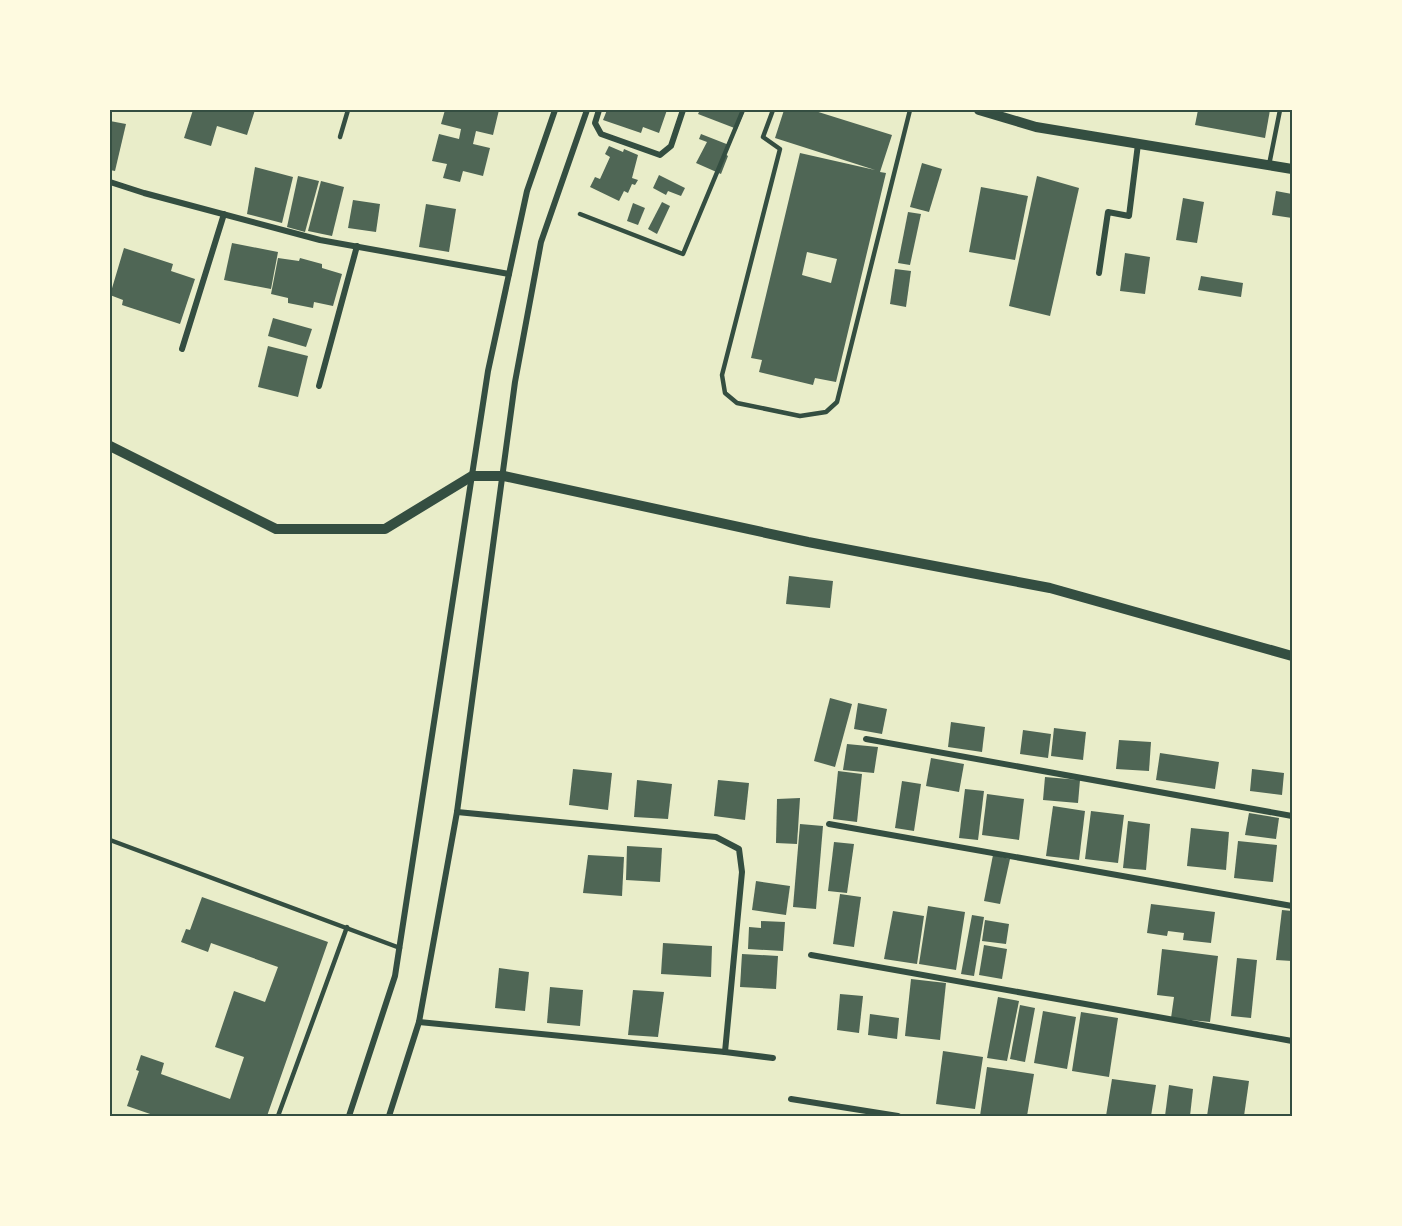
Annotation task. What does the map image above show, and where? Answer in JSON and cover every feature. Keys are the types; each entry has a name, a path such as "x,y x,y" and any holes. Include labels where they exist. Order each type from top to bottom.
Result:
{"street":[{"path":"349,1116 395,976 488,371 527,191 555,110"},
{"path":"389,1116 419,1022 458,812 515,381 541,242 587,110"},
{"path":"599,110 595,123 601,134 660,156 671,146 684,110"},
{"path":"979,110 1035,127 1293,169"},
{"path":"1099,273 1108,212 1129,216 1138,144"},
{"path":"110,182 320,240 476,270 509,274"},
{"path":"182,349 224,214"},
{"path":"319,386 357,246"},
{"path":"110,446 276,530 385,529 472,476 504,476 808,542 1050,588 1293,656"},
{"path":"866,739 1293,816"},
{"path":"458,812 716,837 739,849 742,872 725,1052"},
{"path":"829,824 1293,906"},
{"path":"811,954 1293,1041"},
{"path":"419,1022 773,1058"},
{"path":"791,1099 898,1116"}],"lane":[{"path":"340,136 348,110"},
{"path":"580,214 683,254 743,110"},
{"path":"773,110 762,137 780,148 722,375 725,393 737,403 800,416 826,412 837,402 910,110"},
{"path":"1269,165 1280,110"},
{"path":"110,840 399,948"},
{"path":"278,1116 347,927"}],"building":[{"path":"193,110 255,110 247,135 217,126 211,146 184,138"},
{"path":"445,110 499,110 493,135 476,131 473,144 490,148 483,176 463,171 460,182 443,178 447,164 432,161 439,134 459,139 461,129 441,124"},
{"path":"607,110 667,110 659,133 643,127 641,133 603,120"},
{"path":"700,110 745,110 737,129 698,114"},
{"path":"784,110 812,110 892,135 880,172 886,173 836,382 815,378 813,385 759,372 762,360 751,358 800,153 875,170 775,138","holes":["807,252 837,259 831,283 802,275"]},
{"path":"1198,110 1270,110 1265,138 1195,125"},
{"path":"110,121 126,124 115,171 110,170"},
{"path":"701,134 729,145 725,154 728,156 721,174 696,163 707,142 699,139"},
{"path":"609,146 638,155 632,178 638,180 635,185 632,184 628,193 624,191 619,201 590,187 595,177 600,179 610,157 605,154"},
{"path":"922,163 942,169 929,212 910,207"},
{"path":"255,167 293,177 282,223 247,214"},
{"path":"659,175 685,188 681,196 668,191 666,195 653,188"},
{"path":"298,176 319,181 305,232 287,227"},
{"path":"1037,176 1079,188 1050,316 1009,306"},
{"path":"321,181 344,187 332,236 308,231"},
{"path":"981,187 1028,196 1015,260 969,252"},
{"path":"1276,191 1292,194 1292,218 1272,215"},
{"path":"1183,198 1204,202 1197,243 1176,240"},
{"path":"353,200 380,204 376,232 348,228"},
{"path":"662,202 670,206 657,234 648,229"},
{"path":"633,203 645,208 638,225 627,221"},
{"path":"426,204 456,209 449,252 419,247"},
{"path":"908,212 921,214 910,265 898,263"},
{"path":"232,243 278,252 271,289 224,280"},
{"path":"124,248 173,264 171,271 195,279 180,324 122,305 123,300 110,295"},
{"path":"1125,253 1150,257 1145,294 1120,291"},
{"path":"278,258 299,261 300,258 322,264 322,268 342,274 333,306 314,302 313,308 288,303 288,298 271,294"},
{"path":"895,269 911,271 906,307 890,304"},
{"path":"1201,276 1243,283 1241,297 1198,290"},
{"path":"273,318 312,329 306,347 268,336"},
{"path":"268,346 308,356 298,397 258,387"},
{"path":"789,576 833,581 830,608 786,604"},
{"path":"830,698 852,704 835,767 814,761"},
{"path":"858,703 887,709 882,734 854,729"},
{"path":"951,722 985,727 982,752 948,747"},
{"path":"1054,728 1086,732 1083,760 1051,756"},
{"path":"1023,730 1051,734 1048,758 1020,754"},
{"path":"1119,740 1151,742 1149,771 1116,769"},
{"path":"847,744 878,747 874,773 843,770"},
{"path":"1160,753 1219,762 1215,789 1156,780"},
{"path":"931,758 964,764 959,792 926,786"},
{"path":"573,769 612,773 608,810 569,805"},
{"path":"1252,769 1284,773 1282,795 1250,791"},
{"path":"838,771 862,774 857,822 833,819"},
{"path":"1045,777 1080,780 1078,803 1043,800"},
{"path":"637,780 672,784 668,819 634,817"},
{"path":"718,780 749,783 745,820 714,816"},
{"path":"902,781 921,784 914,831 895,828"},
{"path":"965,789 984,791 978,840 959,838"},
{"path":"987,794 1024,799 1019,840 982,835"},
{"path":"800,798 797,844 776,843 777,799"},
{"path":"1053,806 1085,811 1079,860 1046,856"},
{"path":"1091,811 1124,815 1118,863 1085,859"},
{"path":"1249,813 1279,818 1276,839 1245,835"},
{"path":"1128,821 1150,824 1146,870 1123,868"},
{"path":"800,824 823,826 816,909 793,907"},
{"path":"1191,828 1229,832 1226,870 1187,866"},
{"path":"1238,841 1277,845 1273,882 1234,878"},
{"path":"834,842 854,844 847,893 828,891"},
{"path":"627,846 662,848 660,882 626,880"},
{"path":"588,855 624,857 622,896 583,893"},
{"path":"993,855 1010,859 1000,904 984,901"},
{"path":"756,881 790,886 786,915 752,910"},
{"path":"840,894 861,897 854,947 833,944"},
{"path":"202,897 328,942 267,1116 156,1116 127,1106 139,1071 136,1070 141,1055 164,1063 161,1074 230,1099 244,1057 215,1047 234,991 265,1002 278,967 211,943 208,952 181,942 186,929 190,930"},
{"path":"1151,904 1215,912 1211,943 1183,940 1184,933 1168,931 1167,936 1147,933"},
{"path":"928,906 965,912 956,970 919,964"},
{"path":"1282,910 1292,911 1292,961 1276,960"},
{"path":"893,911 924,916 917,964 884,959"},
{"path":"972,915 984,917 974,976 961,974"},
{"path":"985,920 1009,924 1006,944 982,941"},
{"path":"761,921 785,922 783,951 748,949 749,927 761,928"},
{"path":"663,943 712,946 711,977 661,974"},
{"path":"984,945 1007,949 1002,979 979,975"},
{"path":"1162,949 1218,956 1210,1022 1171,1018 1174,997 1157,995"},
{"path":"742,954 778,956 776,989 740,987"},
{"path":"1237,958 1257,960 1251,1018 1231,1016"},
{"path":"499,968 529,972 525,1011 495,1008"},
{"path":"911,979 946,983 940,1040 905,1036"},
{"path":"550,987 583,990 580,1026 547,1023"},
{"path":"633,990 664,992 658,1037 628,1035"},
{"path":"840,994 863,996 859,1033 837,1030"},
{"path":"998,997 1019,1001 1007,1061 987,1058"},
{"path":"1020,1005 1035,1008 1025,1062 1010,1059"},
{"path":"1043,1011 1076,1017 1067,1069 1034,1063"},
{"path":"1081,1012 1118,1018 1109,1077 1072,1071"},
{"path":"870,1014 899,1018 897,1039 868,1035"},
{"path":"943,1051 983,1057 975,1109 936,1104"},
{"path":"987,1067 1034,1074 1027,1116 980,1116"},
{"path":"1213,1076 1249,1081 1244,1116 1207,1116"},
{"path":"1112,1079 1156,1085 1151,1116 1106,1116"},
{"path":"1169,1085 1193,1089 1190,1116 1165,1116"}]}
